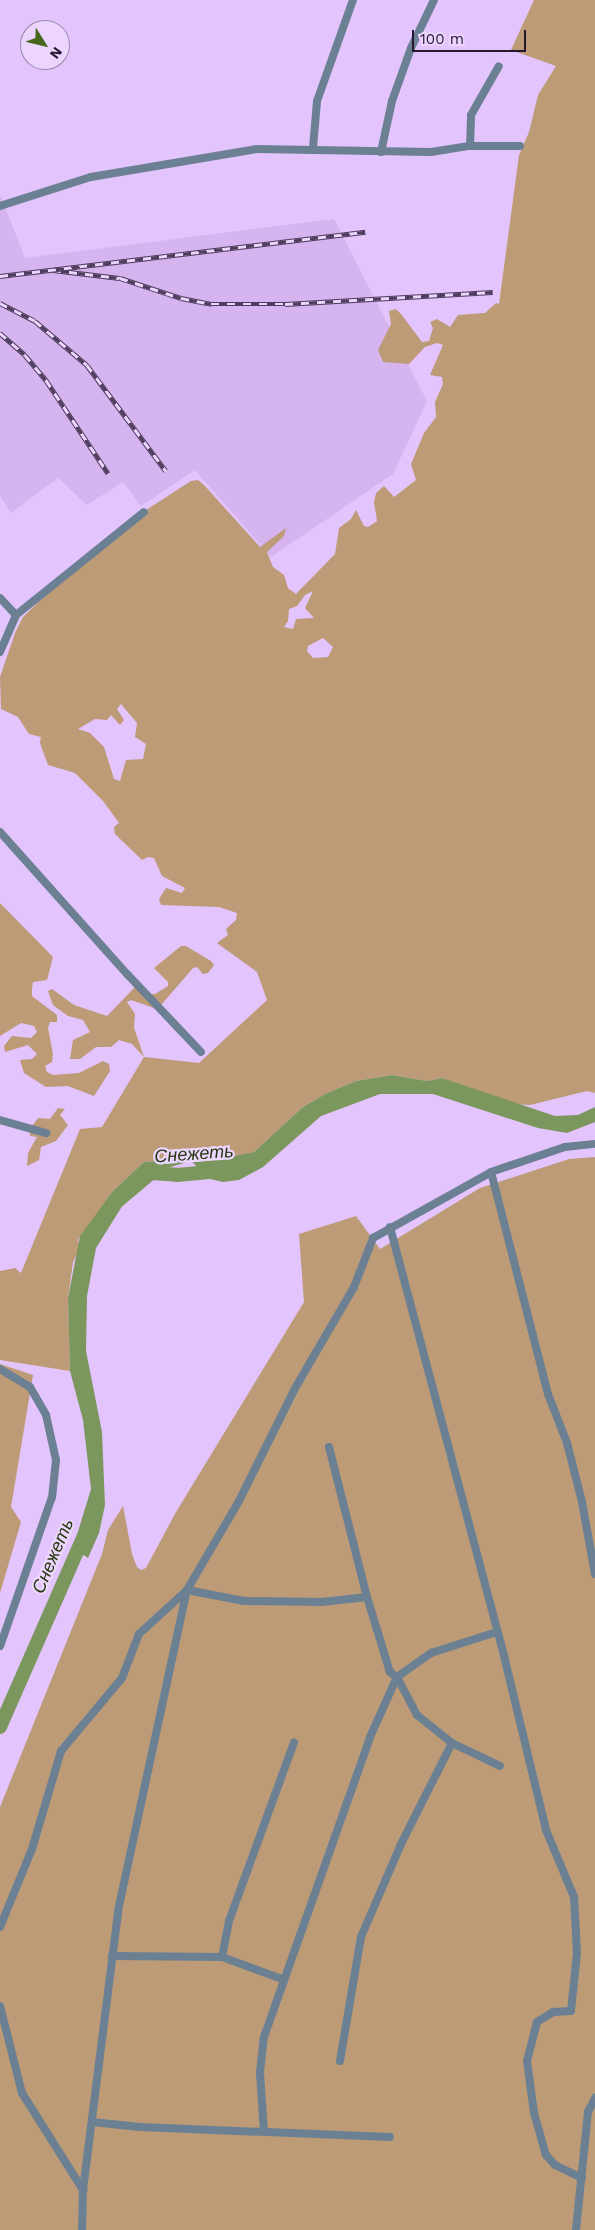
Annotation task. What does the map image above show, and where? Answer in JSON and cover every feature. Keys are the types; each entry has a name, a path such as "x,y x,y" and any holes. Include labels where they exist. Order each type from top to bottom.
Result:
{"street":[{"path":"313,148 317,101 353,0"},
{"path":"381,152 392,101 411,48 434,0"},
{"path":"470,146 471,115 499,66"},
{"path":"0,206 91,177 166,162 256,149 313,148 381,152 431,152 470,146 520,146"},
{"path":"0,652 16,615 144,512"},
{"path":"0,598 16,615"},
{"path":"0,832 128,975 201,1052"},
{"path":"0,1120 46,1133"},
{"path":"0,1927 32,1849 61,1750 122,1678 139,1634 187,1590 239,1501 294,1390 354,1287 373,1238 491,1172 566,1148 595,1144"},
{"path":"491,1172 543,1375 567,1443 582,1502 595,1574"},
{"path":"390,1228 497,1632 546,1830 574,1897 577,1953 571,2011 553,2012 537,2022 527,2061 534,2113 546,2155 554,2165 582,2178"},
{"path":"0,1369 20,1379 34,1394 46,1415 56,1460 52,1497 0,1646"},
{"path":"329,1447 367,1597 390,1672 397,1677 417,1715 452,1743 500,1766"},
{"path":"187,1590 244,1601 322,1602 367,1597"},
{"path":"82,2230 83,2190 112,1956 136,1817 187,1590"},
{"path":"264,2132 260,2073 264,2036 282,1978 370,1737 397,1677 431,1653 497,1632"},
{"path":"222,1958 229,1921 294,1742"},
{"path":"340,2061 361,1937 398,1850 452,1743"},
{"path":"112,1956 222,1958 282,1978"},
{"path":"0,2006 22,2093 83,2190"},
{"path":"576,2230 588,2112 595,2098"},
{"path":"92,2122 390,2137"}],"shaded area":[{"path":"534,0 595,0 595,1093 587,1091 530,1105 513,1104 442,1078 427,1081 392,1075 356,1081 327,1093 303,1107 254,1152 216,1160 196,1151 168,1160 144,1162 112,1192 78,1240 80,1248 73,1262 68,1298 70,1371 0,1360 0,1271 15,1268 21,1273 80,1129 102,1127 144,1057 199,1063 267,1000 257,972 217,943 228,935 226,929 236,920 237,913 219,907 161,905 159,899 166,888 182,893 185,888 162,876 154,858 148,857 142,860 115,834 114,827 119,823 103,801 75,773 48,765 40,743 41,737 29,734 18,717 1,709 0,677 15,633 23,617 91,551 129,521 191,481 198,480 204,485 260,547 286,528 284,536 267,552 273,567 284,575 288,588 296,594 335,554 339,528 351,519 356,510 364,526 368,527 377,521 374,502 376,493 384,486 394,497 416,480 411,464 424,433 436,417 435,402 443,384 442,377 430,375 443,345 437,343 425,347 409,364 383,362 378,350 391,324 389,311 396,309 422,342 429,341 433,328 430,322 437,319 450,327 458,315 485,313 496,303 499,304 519,155 529,132 538,95 556,66 511,50","holes":["313,591 305,608 314,618 296,619 293,629 284,627 288,621 289,609 297,606 305,595","323,638 333,647 328,657 313,658 307,651 308,646","121,704 137,723 135,737 146,744 143,759 126,760 120,781 114,779 104,747 90,733 78,729 95,719 107,720 111,715 120,725 124,720 117,709"]},
{"path":"0,194 25,258 334,219 427,401 393,474 271,557 195,470 141,506 123,482 87,505 58,478 11,513 0,496"},
{"path":"0,903 53,957 47,980 33,982 32,989 32,996 57,1015 57,1022 50,1022 48,1028 53,1054 52,1062 45,1066 47,1072 53,1075 79,1073 103,1061 109,1064 110,1071 94,1096 68,1086 46,1087 24,1073 20,1060 32,1059 37,1054 28,1045 5,1052 4,1046 12,1036 31,1038 37,1032 34,1026 21,1023 0,1036"},
{"path":"181,946 186,946 211,961 214,965 208,973 203,974 197,967 193,968 162,1004 154,1008 131,1000 127,1002 135,1014 134,1028 144,1057 132,1044 119,1040 111,1047 96,1047 80,1059 70,1059 73,1040 90,1032 83,1020 68,1016 53,1005 48,991 52,989 74,1005 107,1016 136,986 147,994 155,994 168,986 168,982 154,968"},
{"path":"58,1108 65,1109 60,1115 68,1125 56,1141 41,1147 39,1160 27,1166 28,1153 37,1137 30,1136 30,1129 38,1118 50,1119"},
{"path":"595,1157 595,2230 0,2230 0,1807 102,1554 108,1530 123,1506 132,1554 137,1567 141,1570 146,1568 176,1512 304,1302 299,1234 356,1216 380,1249 480,1188 569,1159"},
{"path":"0,1364 33,1375 11,1507 21,1522 0,1593"}],"water":[{"path":"392,1075 427,1081 442,1078 555,1116 578,1115 595,1107 595,1122 567,1133 538,1128 433,1094 380,1094 321,1116 263,1167 239,1180 223,1182 210,1179 191,1161 160,1170 136,1184 96,1248 87,1296 86,1351 102,1432 105,1505 99,1533 88,1558 73,1548 91,1489 83,1420 70,1371 68,1298 80,1236 112,1192 144,1162 168,1160 196,1151 204,1151 216,1160 226,1154 234,1156 254,1152 303,1107 327,1093 356,1081"}],"waterway":[{"name":"Снежеть","path":"119,1200 151,1173 177,1175 220,1171"},
{"name":"Снежеть","path":"0,1727 84,1536"}],"railway":[{"path":"0,276 365,232"},
{"path":"53,270 120,278 181,298 211,304 285,304 493,292"},
{"path":"0,303 35,321 87,365 166,471"},
{"path":"0,333 25,355 46,380 108,473"}]}
